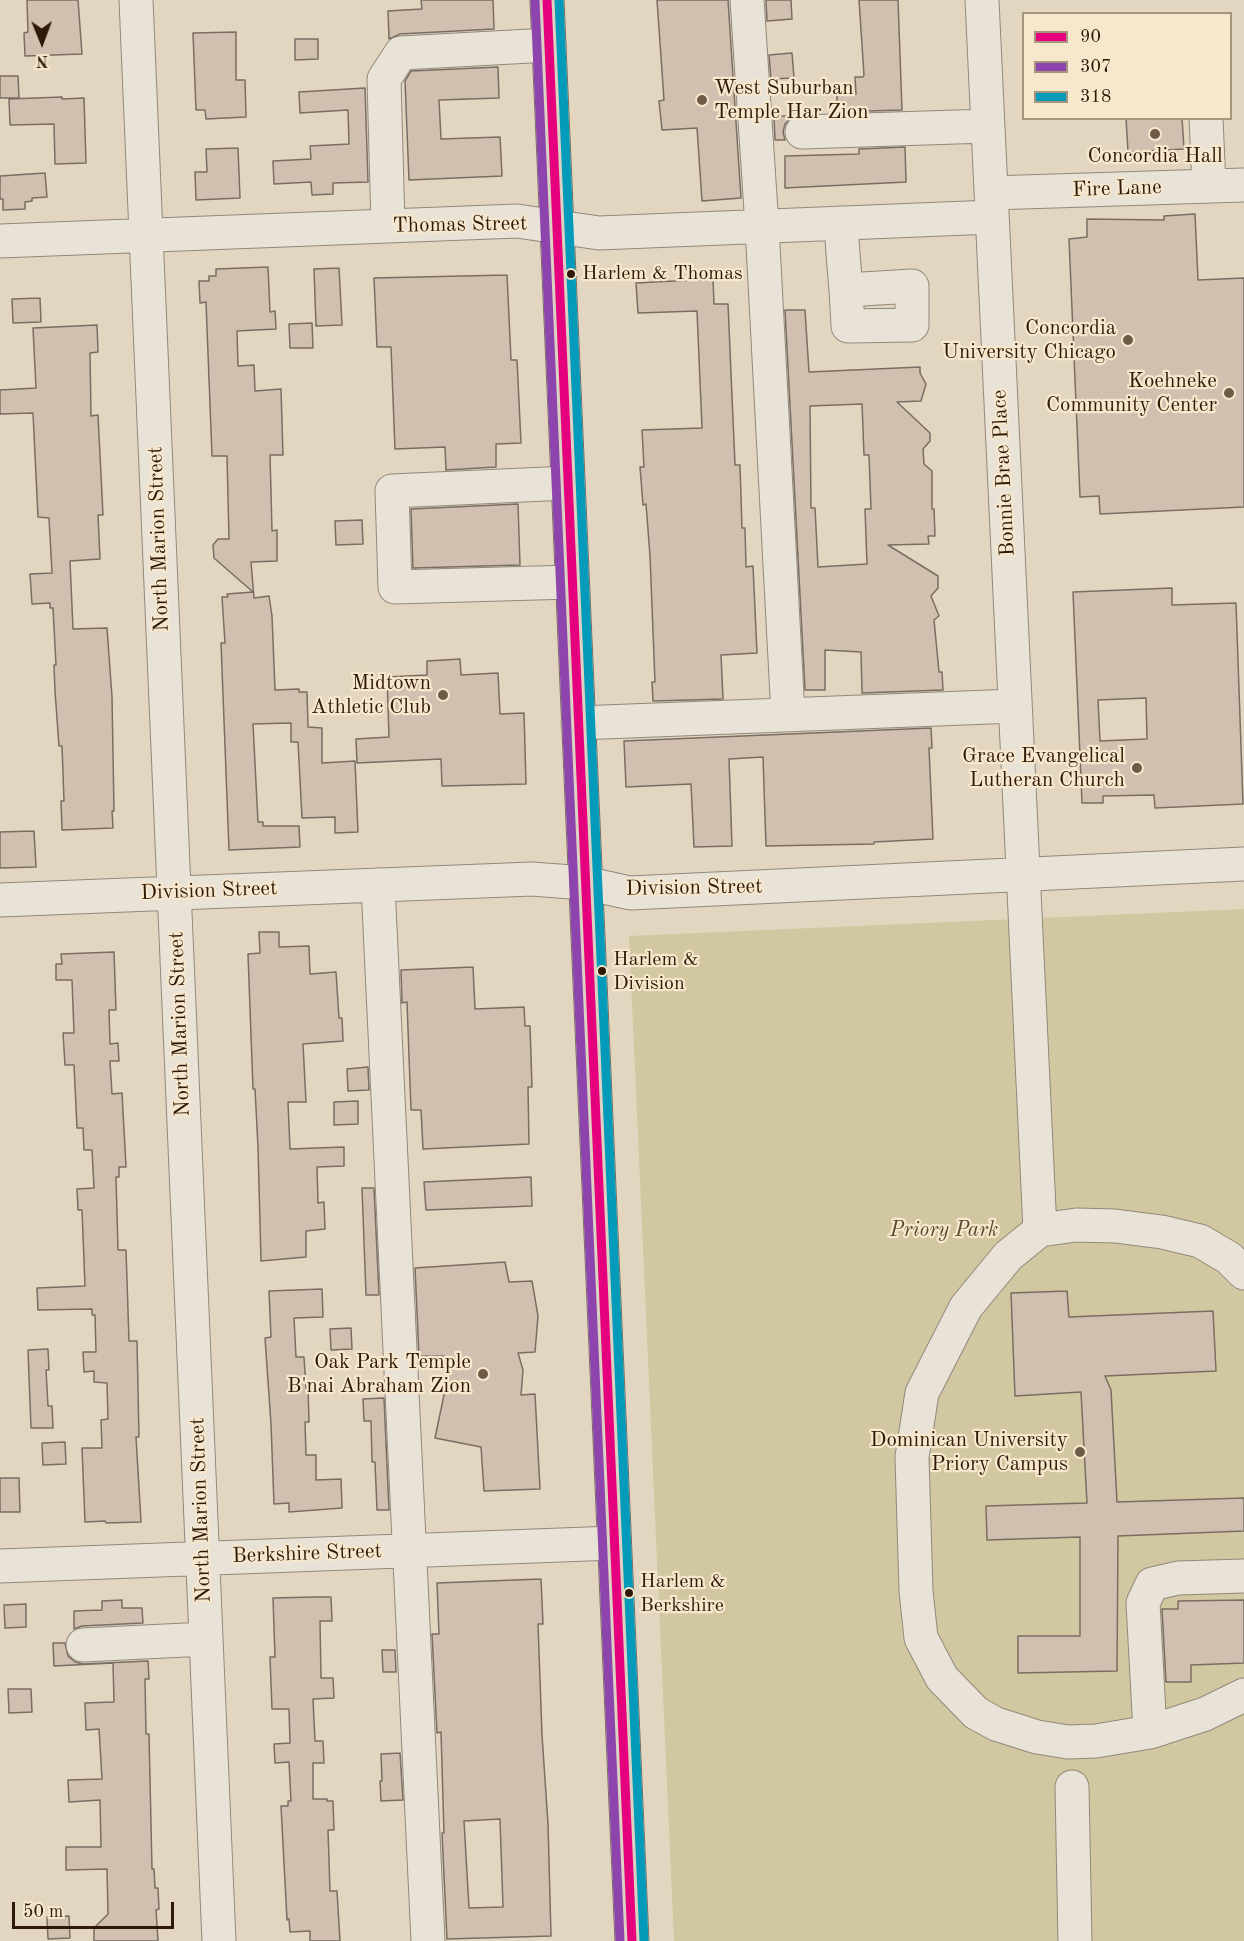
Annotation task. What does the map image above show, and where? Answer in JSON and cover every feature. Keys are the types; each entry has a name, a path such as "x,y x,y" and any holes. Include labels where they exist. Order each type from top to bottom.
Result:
{"main road":[{"path":"547,0 632,1941"}],"street":[{"name":"North Marion Street","path":"136,0 219,1941"},
{"path":"747,0 762,226 788,715"},
{"name":"Bonnie Brae Place","path":"981,0 1040,1230"},
{"path":"388,226 384,79 401,53 549,45"},
{"path":"1206,120 1209,186"},
{"path":"802,132 987,126"},
{"name":"Fire Lane","path":"991,205 1244,185"},
{"name":"Thomas Street","path":"0,241 517,221 599,233 841,223 991,205"},
{"path":"841,223 846,290"},
{"path":"568,483 392,491 395,586 572,582"},
{"path":"578,723 1015,706"},
{"name":"Division Street","path":"0,900 532,879 585,884 630,893 1244,864"},
{"path":"378,885 428,1941"},
{"path":"1244,1273 1229,1258 1200,1240 1115,1226 1076,1225 1040,1230 1008,1256 966,1307 922,1393 912,1457 916,1591 921,1638 942,1678 976,1713 996,1724 1037,1737 1068,1742 1096,1741 1150,1731 1205,1714 1244,1695"},
{"name":"Berkshire Street","path":"0,1566 614,1543"},
{"path":"1150,1731 1143,1603 1152,1584 1178,1578 1244,1576"},
{"path":"83,1645 206,1639"},
{"path":"1072,1787 1075,1941"}],"green space":[{"name":"Priory Park","path":"1244,909 1244,1941 674,1941 629,936"}],"building":[{"path":"27,0 78,0 82,54 25,56 24,33 28,32"},
{"path":"421,0 493,0 494,29 400,34 389,39 388,11 422,9"},
{"name":"West Suburban Temple Har Zion","path":"657,0 728,0 741,198 702,201 697,128 662,130 659,101 664,100"},
{"path":"766,0 791,0 792,19 767,21"},
{"path":"859,0 898,0 902,110 837,112 837,94 856,94 855,77 864,75"},
{"path":"236,32 236,80 245,80 246,117 206,119 205,110 196,110 193,33"},
{"path":"295,39 318,39 318,59 295,60"},
{"path":"792,53 794,78 771,79 769,55"},
{"path":"498,67 499,98 439,100 441,139 500,137 502,176 409,180 405,81 411,71"},
{"path":"0,76 18,76 19,98 0,98"},
{"path":"365,88 368,182 333,183 333,194 312,195 311,182 274,184 273,161 311,159 310,146 349,144 348,110 300,113 299,92"},
{"path":"62,97 62,99 84,98 86,163 55,164 54,124 10,125 9,99"},
{"path":"774,116 793,116 785,124 783,132 785,140 775,140"},
{"name":"Concordia Hall","path":"1126,120 1182,120 1184,149 1128,152"},
{"path":"905,147 906,182 785,188 785,156 859,154 859,149"},
{"path":"238,148 240,198 196,200 195,172 207,172 206,149"},
{"path":"45,173 47,197 32,198 32,201 25,202 25,209 3,210 3,199 0,199 0,176"},
{"path":"1195,214 1198,280 1244,278 1244,507 1100,514 1099,496 1080,497 1069,239 1087,237 1087,219 1164,220 1164,216"},
{"path":"268,267 270,312 275,311 276,329 237,331 238,366 254,365 255,391 281,389 283,455 270,455 272,531 277,530 277,561 251,562 254,598 269,596 275,690 299,689 299,692 307,692 308,727 322,728 322,763 355,761 358,832 335,833 335,817 302,818 298,742 291,742 291,723 253,724 258,822 263,822 263,826 299,826 300,847 229,850 221,643 225,643 222,597 228,597 227,594 253,592 214,558 213,545 218,539 229,539 227,456 212,456 206,302 200,303 199,281 209,281 209,276 216,276 216,269"},
{"path":"339,268 342,325 316,326 314,269"},
{"path":"507,275 511,360 517,360 521,443 496,444 496,467 446,470 445,447 395,449 391,347 377,347 374,278"},
{"path":"713,279 714,304 728,304 735,465 740,465 746,567 753,566 757,653 721,655 723,699 653,701 652,682 655,682 650,556 646,504 643,505 640,467 644,467 642,430 702,428 697,311 638,313 636,283"},
{"path":"40,298 41,322 13,323 12,299"},
{"path":"785,310 805,310 809,372 920,367 920,373 926,384 921,401 897,402 930,433 930,441 923,449 924,464 932,471 935,536 928,536 929,544 888,545 938,576 938,588 931,596 939,616 934,620 943,690 862,693 861,652 825,650 825,690 805,690","holes":["862,404 864,455 869,455 871,509 865,509 867,564 818,567 815,508 811,508 810,406"]},
{"path":"312,323 313,348 290,348 289,324"},
{"path":"97,325 98,352 90,353 91,416 98,415 103,515 98,515 100,559 70,561 73,629 107,628 112,697 113,828 62,830 61,801 64,801 62,746 59,746 55,691 53,608 50,608 50,603 32,604 30,574 52,573 49,518 38,517 33,413 0,414 0,390 36,388 33,328"},
{"path":"518,504 520,565 413,568 411,509"},
{"path":"362,520 363,544 336,545 335,521"},
{"path":"1172,588 1172,605 1236,603 1243,804 1155,808 1154,795 1103,796 1103,803 1082,803 1073,592","holes":["1146,698 1147,739 1100,741 1098,700"]},
{"name":"Midtown Athletic Club","path":"460,659 461,675 498,673 500,714 524,713 526,784 442,786 441,759 357,763 356,739 389,737 387,677 427,675 427,661"},
{"path":"931,728 932,748 929,748 933,839 874,842 874,844 766,846 763,757 729,759 732,846 694,847 691,784 626,787 624,741"},
{"path":"34,831 36,867 0,868 0,832"},
{"path":"259,932 279,932 279,947 309,946 310,974 336,972 343,1041 303,1044 306,1102 288,1102 290,1149 344,1147 344,1166 317,1167 318,1203 324,1202 325,1229 306,1231 306,1257 261,1261 258,1147 255,1089 253,1089 248,954 260,953"},
{"path":"114,952 116,1010 109,1010 110,1044 118,1043 119,1061 110,1061 112,1094 122,1093 126,1167 119,1167 119,1177 116,1177 118,1250 126,1250 129,1341 137,1341 139,1437 136,1437 141,1522 106,1523 105,1521 85,1522 82,1448 102,1448 101,1420 108,1419 107,1383 94,1382 94,1371 84,1372 83,1352 96,1352 95,1315 92,1315 92,1309 38,1310 37,1288 85,1286 82,1210 78,1210 77,1189 94,1188 92,1150 84,1150 83,1128 77,1128 74,1065 65,1065 63,1033 74,1033 72,980 56,980 56,964 62,964 61,954"},
{"path":"473,967 475,1009 524,1007 525,1026 530,1026 532,1087 528,1087 529,1144 423,1149 421,1110 411,1110 407,1002 402,1003 401,970"},
{"path":"368,1067 369,1090 348,1091 347,1069"},
{"path":"358,1101 358,1124 334,1125 334,1102"},
{"path":"531,1177 532,1206 426,1210 424,1182"},
{"path":"362,1188 374,1188 379,1295 366,1295"},
{"name":"Oak Park Temple B'nai Abraham Zion","path":"505,1262 509,1282 532,1281 538,1316 535,1352 518,1353 523,1370 521,1395 535,1394 540,1489 484,1491 481,1447 435,1438 445,1390 444,1356 419,1356 415,1268"},
{"path":"322,1289 323,1317 294,1318 296,1357 304,1357 306,1388 308,1387 309,1422 305,1422 306,1455 316,1455 316,1480 341,1479 342,1508 289,1512 289,1503 274,1504 265,1338 271,1337 269,1291"},
{"path":"1067,1291 1069,1317 1213,1311 1216,1371 1105,1376 1111,1390 1117,1502 1244,1498 1244,1531 1118,1536 1117,1671 1018,1673 1018,1636 1080,1636 1080,1537 987,1540 986,1506 1087,1503 1081,1392 1015,1396 1011,1293"},
{"path":"351,1328 352,1349 331,1350 330,1329"},
{"path":"48,1349 49,1370 46,1370 48,1406 52,1406 53,1428 31,1428 28,1350"},
{"path":"384,1398 389,1510 377,1510 371,1421 364,1421 363,1399"},
{"path":"65,1442 66,1464 43,1465 42,1443"},
{"path":"0,1478 19,1478 20,1512 0,1512"},
{"path":"541,1579 543,1624 538,1624 551,1936 447,1939 442,1833 444,1833 441,1732 437,1733 432,1634 439,1634 437,1583","holes":["500,1819 503,1907 469,1908 464,1821"]},
{"path":"331,1597 332,1621 320,1621 321,1678 333,1678 334,1698 313,1699 315,1741 323,1741 324,1763 313,1763 313,1799 333,1801 334,1830 328,1830 330,1891 337,1891 340,1941 310,1941 310,1931 290,1932 289,1919 287,1920 281,1806 288,1806 288,1801 291,1801 289,1762 275,1763 274,1744 290,1743 289,1709 272,1709 270,1657 275,1657 273,1598"},
{"path":"122,1600 122,1608 142,1608 143,1623 82,1626 74,1629 74,1611 102,1610 102,1601"},
{"path":"1244,1600 1244,1663 1191,1665 1191,1682 1166,1682 1162,1609 1178,1609 1178,1601"},
{"path":"26,1604 26,1627 5,1628 4,1605"},
{"path":"53,1643 65,1643 68,1656 75,1662 83,1664 148,1661 149,1679 145,1679 146,1734 149,1734 152,1869 154,1869 155,1888 158,1888 159,1909 156,1910 158,1941 94,1941 94,1928 108,1914 107,1869 66,1870 66,1847 101,1847 100,1800 69,1802 68,1780 102,1779 99,1729 86,1730 85,1703 114,1702 113,1663 54,1666"},
{"path":"382,1650 395,1650 396,1672 383,1672"},
{"path":"8,1689 31,1689 32,1712 9,1713"},
{"path":"400,1753 403,1800 381,1801 381,1754"},
{"path":"69,1916 70,1938 48,1939 47,1917"}],"transit line":[{"name":"90","path":"547,0 632,1941"},
{"name":"318","path":"559,0 644,1940"},
{"name":"307","path":"535,1 620,1941"}],"place":[{"name":"West Suburban Temple Har Zion","path":"702,100"},
{"name":"Concordia Hall","path":"1155,134"},
{"name":"Harlem & Thomas","path":"571,274"},
{"name":"Concordia University Chicago","path":"1128,340"},
{"name":"Koehneke Community Center","path":"1229,393"},
{"name":"Midtown Athletic Club","path":"443,695"},
{"name":"Grace Evangelical Lutheran Church","path":"1137,768"},
{"name":"Harlem & Division","path":"602,971"},
{"name":"Oak Park Temple B'nai Abraham Zion","path":"483,1374"},
{"name":"Dominican University Priory Campus","path":"1080,1452"},
{"name":"Harlem & Berkshire","path":"629,1593"}]}
